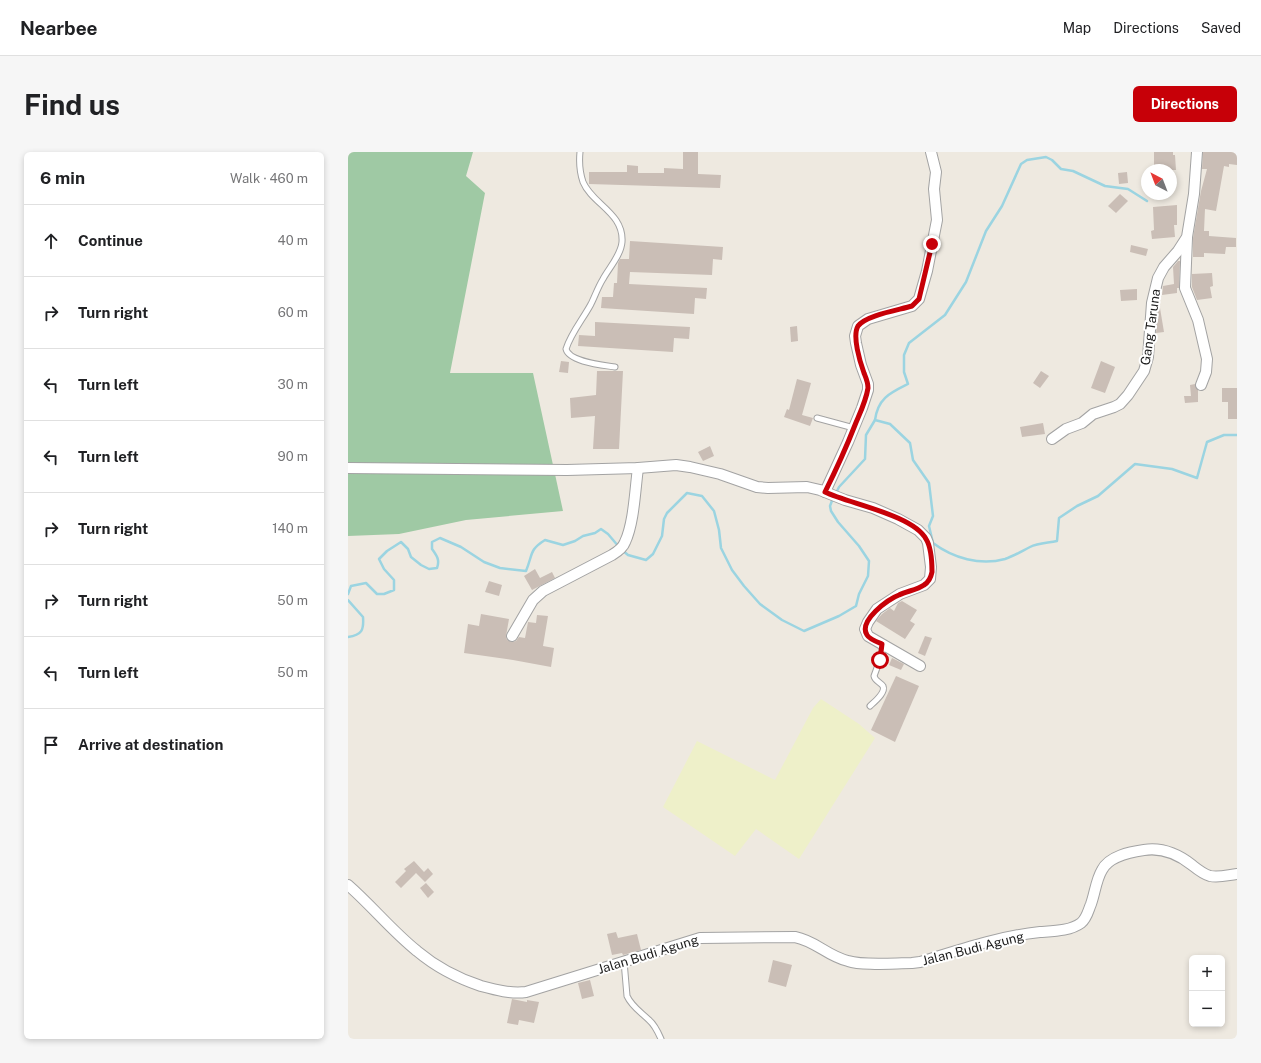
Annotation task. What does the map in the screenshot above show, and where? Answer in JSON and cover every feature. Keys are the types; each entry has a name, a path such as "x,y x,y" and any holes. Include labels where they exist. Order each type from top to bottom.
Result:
{"street":[{"path":"828,493 862,408 868,386 856,343 855,336 858,326 868,319 912,306 920,296 937,220 934,189 936,172 930,152"},
{"name":"Gang Taruna","path":"1052,438 1066,429 1082,423 1093,414 1120,404 1139,379 1148,357 1152,303 1158,278 1164,267 1181,247 1187,237 1194,194 1196,152"},
{"path":"1187,237 1185,288 1198,320 1207,359 1206,372 1201,385"},
{"path":"348,468 567,470 638,468 671,465 686,466 720,474 757,487 807,487 873,508 918,530 926,538 928,543 931,567 930,578 924,585 892,598 877,609 865,629 868,636 920,666"},
{"path":"512,636 533,600 544,591 618,551 625,543 631,521 638,468"},
{"name":"Jalan Budi Agung","path":"348,886 362,897 416,950 435,965 464,980 487,988 508,992 526,992 700,938 794,937 810,941 831,954 847,961 920,962 1015,936 1068,929 1080,923 1086,917 1102,869 1107,863 1125,854 1144,850 1163,850 1170,852 1181,857 1199,871 1209,876 1237,874"}],"lane":[{"path":"580,152 579,164 583,181 587,188 617,222 622,241 615,260 603,279 566,350 568,355 578,360 615,368"},
{"path":"816,418 854,428"},
{"path":"870,706 881,696 883,691 883,686 875,680 874,676 882,654 882,644"},
{"path":"624,961 627,996 636,1008 652,1023 661,1039"}],"green space":[{"path":"348,152 473,152 466,176 485,193 450,373 533,373 563,511 466,520 399,534 348,536"},
{"path":"821,699 859,724 875,738 799,859 756,829 735,856 663,807 697,741 775,780 813,708"}],"building":[{"path":"683,152 698,152 698,174 721,175 720,188 589,184 589,172 627,172 627,165 638,166 638,173 664,173 664,168 683,169"},
{"path":"1154,152 1173,152 1173,155 1175,155 1176,164 1154,164"},
{"path":"1203,152 1237,152 1237,165 1229,164 1229,167 1224,166 1216,211 1205,209 1204,231 1209,231 1209,236 1236,238 1236,247 1226,247 1225,254 1204,253 1204,257 1193,257 1193,238 1201,191 1207,169 1202,169"},
{"path":"1127,172 1128,183 1119,184 1118,173"},
{"path":"1120,194 1128,201 1116,213 1108,206"},
{"path":"1177,205 1177,225 1174,225 1175,237 1152,239 1151,231 1154,230 1153,207"},
{"path":"630,241 723,247 722,260 713,259 712,275 630,272 629,284 707,288 706,299 695,298 694,314 601,308 602,297 613,297 614,283 617,283 618,263 620,259 629,259"},
{"path":"1131,245 1148,249 1146,256 1130,252"},
{"path":"1178,261 1180,261 1179,288 1177,288 1177,293 1162,295 1163,286 1174,284 1173,267"},
{"path":"1212,273 1213,286 1210,287 1212,298 1197,300 1192,287 1192,274"},
{"path":"1137,289 1137,300 1121,301 1120,290"},
{"path":"1158,308 1160,308 1164,332 1156,333"},
{"path":"595,322 690,327 689,339 674,338 673,352 578,346 579,335 595,336"},
{"path":"797,326 798,341 791,342 790,327"},
{"path":"561,361 569,362 568,373 559,372"},
{"path":"1101,361 1115,367 1105,393 1091,388"},
{"path":"597,371 623,371 619,449 593,449 595,416 571,418 570,398 596,395"},
{"path":"1041,371 1049,376 1040,388 1033,383"},
{"path":"797,379 811,383 802,415 813,418 810,426 784,417 787,409 789,410"},
{"path":"1195,384 1198,390 1198,402 1185,403 1184,396 1191,396 1190,385"},
{"path":"1222,388 1237,388 1237,419 1228,419 1228,402 1222,402"},
{"path":"1043,423 1045,434 1022,437 1020,427"},
{"path":"710,446 714,456 703,461 698,452"},
{"path":"535,569 540,578 552,572 555,578 532,590 524,576"},
{"path":"489,581 502,585 499,596 485,592"},
{"path":"902,601 917,610 910,621 915,624 905,639 876,621 890,608 894,611 898,603"},
{"path":"481,614 509,619 506,636 507,640 512,642 516,641 519,637 525,638 528,622 536,623 537,615 548,616 543,646 554,648 551,667 464,653 468,624 479,626"},
{"path":"925,636 932,638 925,656 918,653"},
{"path":"892,658 904,664 901,670 889,665"},
{"path":"896,676 919,686 895,742 871,730"},
{"path":"414,861 424,872 428,868 433,874 425,882 416,873 401,888 395,882 406,871 404,869"},
{"path":"426,883 434,892 428,898 420,888"},
{"path":"616,932 618,938 637,934 641,950 623,955 622,953 612,955 607,934"},
{"path":"773,960 792,965 786,987 768,982"},
{"path":"590,980 594,996 582,999 578,983"},
{"path":"512,999 527,1002 527,1000 539,1002 534,1023 519,1020 518,1025 507,1023"}],"waterway":[{"path":"1147,201 1128,189 1105,186 1073,171 1061,169 1052,160 1046,157 1027,160 1021,164 1002,206 986,231 966,282 945,315 909,343 904,355 904,372 908,384 896,390 882,401 875,420 890,424 910,443 913,460 929,483 933,516 929,526 933,543 949,553 967,559 986,562 1005,559 1033,546 1057,541 1059,518 1077,506 1098,496 1135,464 1172,469 1197,478 1207,442 1224,435 1237,435"},
{"path":"836,493 839,487 865,459 866,435 875,420"},
{"path":"622,550 628,555 646,560 653,554 662,536 664,519 667,513 687,493 702,496 714,511 719,530 721,548 732,570 744,586 760,604 782,620 804,631 839,616 856,606 859,594 868,576 869,561 831,511 830,506 833,498"},
{"path":"348,594 351,586 366,583 377,594 384,594 394,590 394,580 384,569 379,559 387,551 401,542 408,549 411,557 429,569 437,568 438,560 432,549 432,542 440,538 461,547 484,562 500,568 526,571 532,553 536,547 545,540 563,545 575,541 583,536 595,533 601,529 608,534 619,547"},
{"path":"348,600 363,617 361,631 356,635 348,637"}],"route":[{"path":"880,660 882,654 882,644 868,636 865,629 877,609 892,598 924,585 930,578 932,573 928,543 926,538 918,530 886,513 852,503 825,492 848,442 868,390 868,384 861,365 856,343 855,336 858,326 874,316 912,306 917,302 927,271 932,244"}]}
